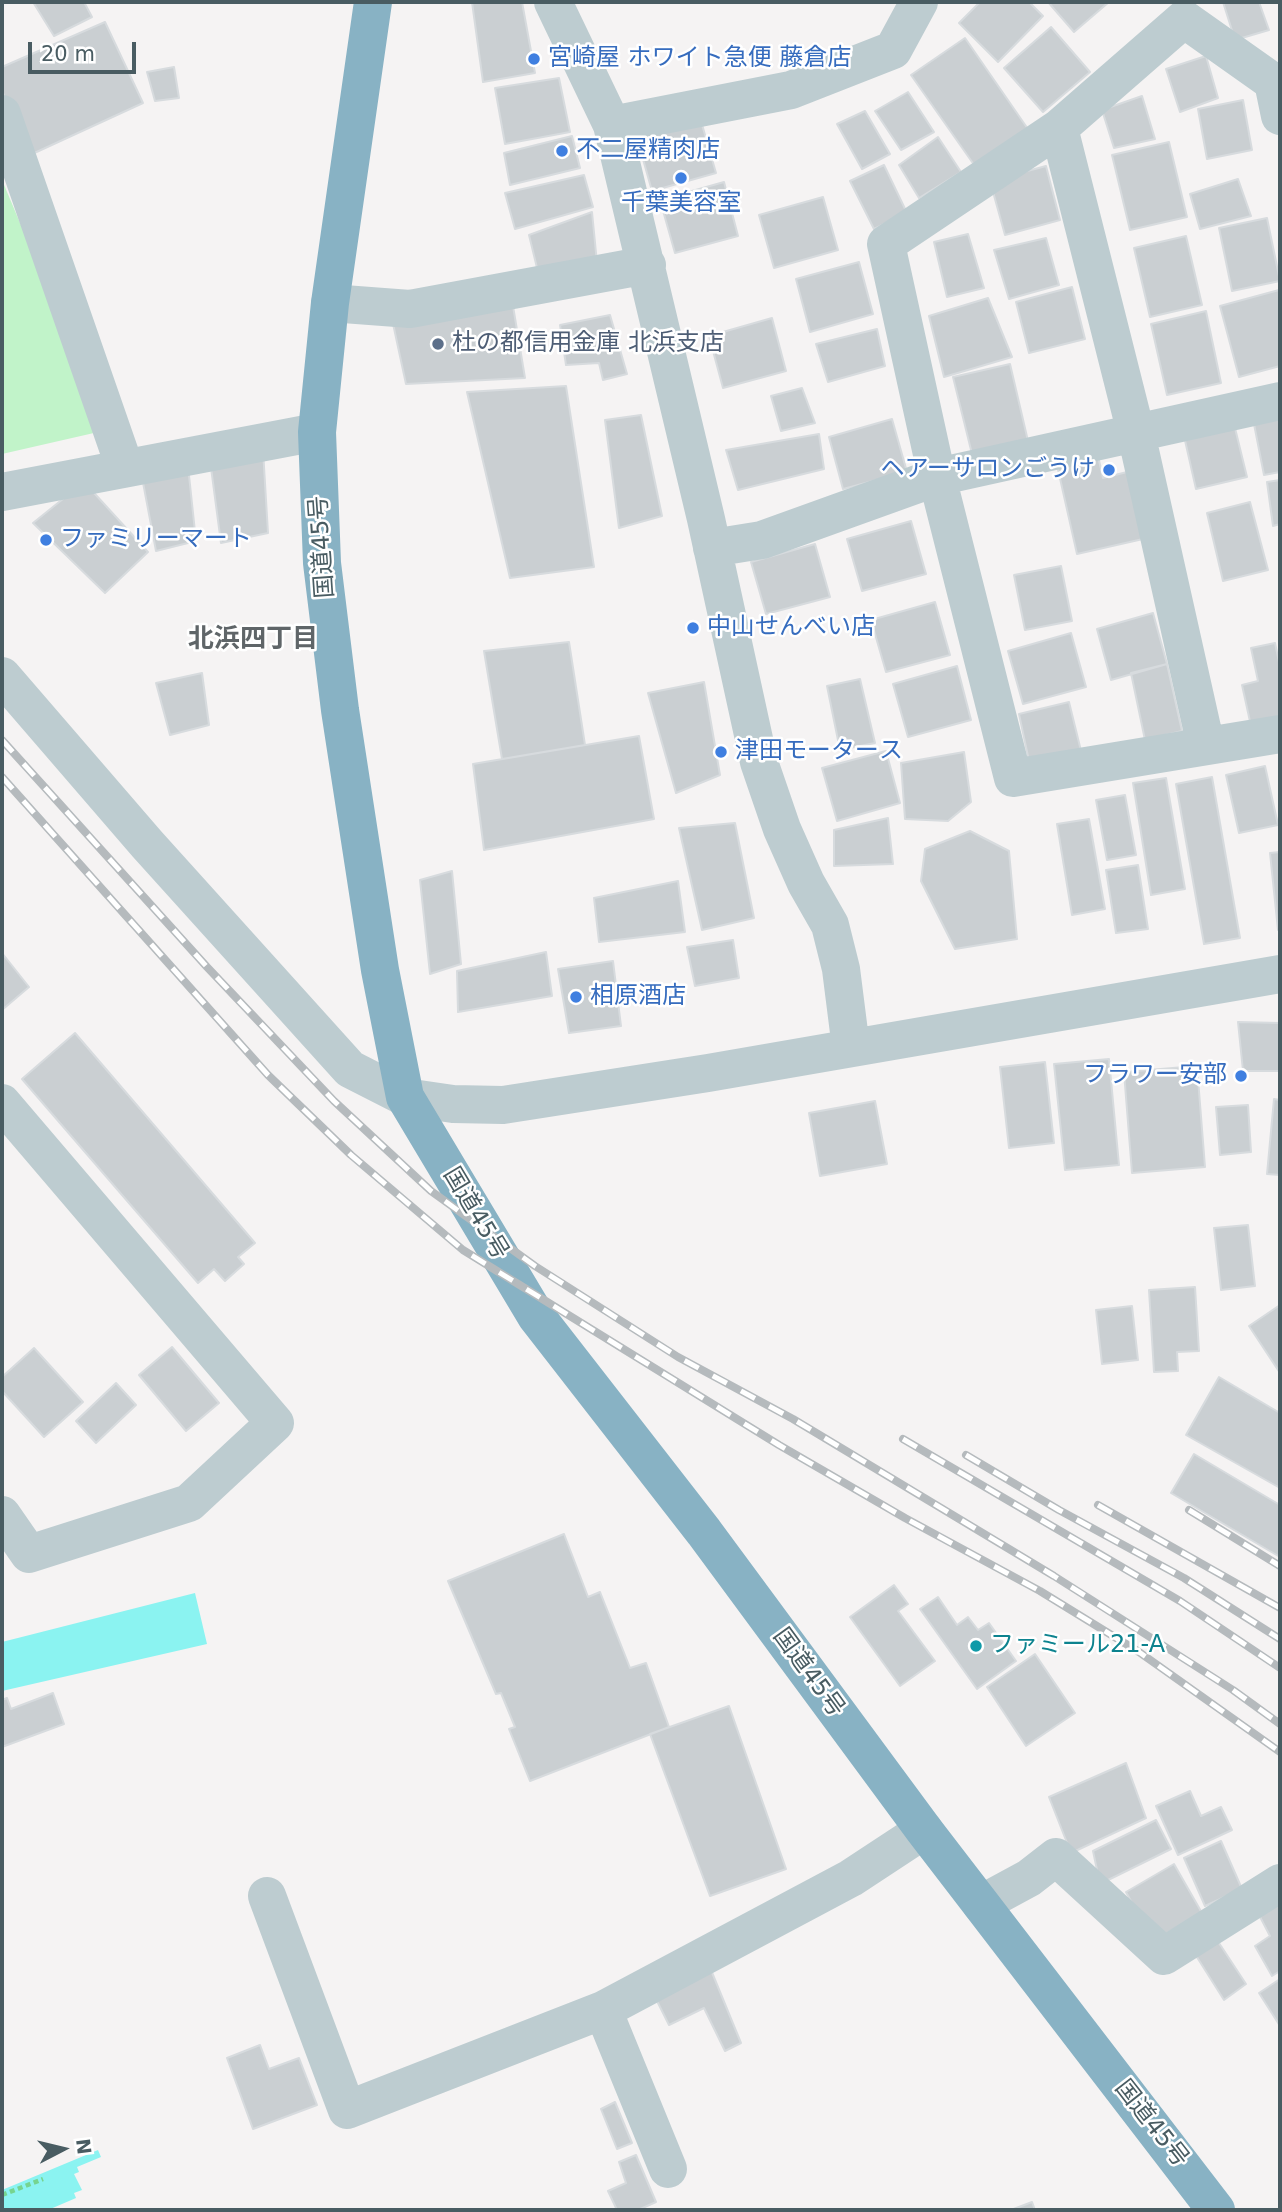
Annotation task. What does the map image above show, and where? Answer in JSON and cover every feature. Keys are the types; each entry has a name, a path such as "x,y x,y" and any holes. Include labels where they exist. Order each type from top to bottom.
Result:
{"highway":[{"name":"国道45号","path":"373,2 330,303 317,432 322,563 340,709 380,970 405,1097 536,1316 704,1532 924,1830 1216,2210"}],"street":[{"path":"553,2 612,125 647,265 759,762 787,840 806,883 830,925 841,969 851,1048"},
{"path":"612,125 791,90 893,50 919,2"},
{"path":"1278,93 1184,19 1059,128 886,244 937,477 1013,778 1280,734"},
{"path":"2,114 125,468"},
{"path":"1059,128 1136,433 1206,746"},
{"path":"330,303 410,309 647,265"},
{"path":"712,548 762,540 937,477 1280,401"},
{"path":"2,492 317,432"},
{"path":"2,676 147,844 350,1069 405,1097 453,1104 503,1105 1280,974"},
{"path":"2,1515 29,1554 189,1503 275,1423 7,1120"},
{"path":"267,1896 347,2110 603,2010 851,1878 924,1830"},
{"path":"981,1904 1029,1878 1056,1857 1164,1956 1280,1884"},
{"path":"603,2010 668,2169"}],"path":[{"path":"2,2195 43,2179"}],"green space":[{"path":"2,180 107,430 2,454"}],"water":[{"path":"195,1593 207,1644 2,1691 2,1642"},
{"path":"98,2150 101,2157 77,2167 79,2172 74,2174 82,2190 74,2193 76,2198 48,2210 2,2210 2,2190"}],"building":[{"path":"33,2 84,2 92,17 54,36"},
{"path":"472,2 522,2 535,73 483,82"},
{"path":"980,2 1029,2 1043,16 998,62 959,23"},
{"path":"1048,2 1109,2 1074,32"},
{"path":"1223,2 1259,2 1269,30 1235,40"},
{"path":"105,22 143,103 30,155 2,91 2,67"},
{"path":"1051,27 1090,72 1043,112 1004,68"},
{"path":"965,38 1030,132 977,169 911,75"},
{"path":"1206,56 1218,98 1180,112 1166,69"},
{"path":"174,67 179,98 155,101 147,72"},
{"path":"559,78 570,132 505,144 495,88"},
{"path":"908,92 934,132 901,150 875,111"},
{"path":"1142,96 1155,139 1114,148 1102,110"},
{"path":"1243,100 1252,150 1207,159 1198,109"},
{"path":"865,111 890,154 862,169 837,124"},
{"path":"701,121 716,173 652,191 637,138"},
{"path":"572,136 580,168 510,185 504,153"},
{"path":"938,137 961,172 919,198 899,165"},
{"path":"1169,142 1187,217 1130,230 1112,155"},
{"path":"884,165 907,213 874,229 850,181"},
{"path":"1046,166 1060,220 1005,235 990,181"},
{"path":"584,175 593,207 515,229 505,193"},
{"path":"1238,179 1251,216 1200,229 1190,194"},
{"path":"724,182 738,236 675,253 660,200"},
{"path":"823,197 838,250 774,268 759,215"},
{"path":"592,212 597,263 538,272 529,235"},
{"path":"1267,218 1280,281 1232,291 1219,228"},
{"path":"968,234 984,288 947,297 934,242"},
{"path":"1186,236 1202,305 1150,317 1134,248"},
{"path":"1046,238 1059,285 1009,299 994,250"},
{"path":"859,262 873,314 810,332 796,279"},
{"path":"1072,287 1085,339 1029,353 1016,302"},
{"path":"1279,290 1280,366 1239,377 1220,306"},
{"path":"988,298 1012,357 944,377 929,316"},
{"path":"512,300 525,378 406,384 392,319"},
{"path":"1206,311 1221,383 1167,395 1151,324"},
{"path":"610,315 627,374 603,380 599,363 566,365 560,325"},
{"path":"772,318 786,371 723,388 709,336"},
{"path":"877,329 885,366 828,382 816,344"},
{"path":"1010,364 1028,441 972,454 953,377"},
{"path":"566,386 594,567 510,578 467,392"},
{"path":"802,388 815,423 781,431 771,396"},
{"path":"641,415 662,516 619,528 605,420"},
{"path":"1280,418 1280,472 1264,475 1254,424"},
{"path":"892,419 907,472 843,489 829,437"},
{"path":"1234,424 1247,477 1196,489 1184,436"},
{"path":"819,434 824,469 738,490 726,450"},
{"path":"263,450 268,533 221,543 210,460"},
{"path":"1098,456 1103,478 1127,472 1143,539 1077,554 1057,465"},
{"path":"188,466 196,541 156,551 141,472"},
{"path":"1280,480 1280,524 1273,526 1267,482"},
{"path":"84,482 148,552 105,593 33,523"},
{"path":"1250,502 1268,570 1223,581 1207,513"},
{"path":"911,521 926,574 862,591 847,539"},
{"path":"815,544 830,597 766,614 751,562"},
{"path":"1061,566 1072,621 1025,630 1014,575"},
{"path":"935,602 950,655 886,672 871,620"},
{"path":"1153,613 1167,664 1111,680 1097,629"},
{"path":"1071,633 1086,687 1023,704 1008,651"},
{"path":"569,642 585,745 502,759 484,651"},
{"path":"1275,643 1280,667 1280,719 1251,726 1242,685 1258,681 1251,648"},
{"path":"1167,664 1182,731 1145,740 1131,673"},
{"path":"957,666 971,720 908,737 893,684"},
{"path":"202,673 209,725 170,735 156,683"},
{"path":"860,679 875,743 840,750 827,686"},
{"path":"704,682 720,775 676,793 648,693"},
{"path":"1069,702 1083,759 1029,761 1019,714"},
{"path":"639,736 654,819 484,850 473,764"},
{"path":"886,751 900,803 837,821 822,768"},
{"path":"964,752 971,802 948,821 905,819 901,763"},
{"path":"1265,766 1278,825 1239,833 1226,775"},
{"path":"1212,777 1240,938 1204,944 1176,784"},
{"path":"1166,778 1185,889 1151,895 1133,783"},
{"path":"1125,795 1136,855 1107,860 1096,800"},
{"path":"888,818 893,864 834,866 834,830"},
{"path":"1089,819 1105,909 1072,915 1057,824"},
{"path":"735,823 754,918 702,930 679,828"},
{"path":"970,831 1009,851 1017,939 955,949 921,881 925,849"},
{"path":"1280,852 1280,930 1278,930 1270,853"},
{"path":"1138,865 1148,929 1116,933 1106,870"},
{"path":"452,871 461,964 430,974 420,880"},
{"path":"678,881 685,932 599,942 594,898"},
{"path":"733,940 739,978 695,986 687,947"},
{"path":"546,952 552,996 458,1012 457,971"},
{"path":"2,953 29,987 2,1010"},
{"path":"613,961 621,1026 569,1033 558,969"},
{"path":"1238,1022 1280,1023 1280,1071 1243,1071"},
{"path":"75,1033 255,1243 238,1257 244,1264 225,1281 214,1269 198,1283 22,1079"},
{"path":"1109,1059 1119,1165 1065,1170 1054,1064"},
{"path":"1045,1062 1054,1143 1009,1148 1000,1067"},
{"path":"1197,1066 1205,1167 1132,1173 1124,1072"},
{"path":"1274,1099 1280,1100 1280,1175 1267,1174"},
{"path":"875,1101 887,1164 820,1176 809,1113"},
{"path":"1248,1105 1251,1152 1220,1155 1216,1107"},
{"path":"1248,1225 1255,1286 1221,1290 1214,1228"},
{"path":"1195,1287 1199,1351 1177,1352 1178,1371 1154,1372 1149,1290"},
{"path":"1280,1305 1280,1373 1249,1326"},
{"path":"1132,1306 1138,1360 1102,1364 1096,1310"},
{"path":"172,1347 219,1403 186,1431 139,1375"},
{"path":"34,1348 83,1402 44,1437 2,1391 2,1377"},
{"path":"1219,1377 1280,1413 1280,1488 1186,1435"},
{"path":"116,1383 136,1405 96,1443 76,1421"},
{"path":"1194,1454 1280,1505 1280,1557 1171,1493"},
{"path":"564,1534 588,1597 600,1592 630,1668 646,1663 669,1727 530,1781 509,1729 515,1727 501,1693 496,1694 448,1581"},
{"path":"894,1585 908,1604 898,1611 935,1661 900,1686 850,1617"},
{"name":"ファミール21-A","path":"938,1597 957,1625 968,1617 978,1630 989,1623 1016,1661 977,1689 920,1609"},
{"path":"1035,1654 1075,1713 1026,1746 987,1687"},
{"path":"53,1693 64,1724 2,1747 2,1700 7,1698 11,1709"},
{"path":"729,1706 786,1869 710,1896 650,1734"},
{"path":"1126,1763 1146,1818 1071,1853 1049,1797"},
{"path":"1190,1791 1201,1816 1221,1807 1232,1830 1178,1855 1156,1806"},
{"path":"1156,1820 1171,1849 1100,1884 1093,1851"},
{"path":"1221,1841 1242,1889 1205,1906 1184,1858"},
{"path":"1174,1864 1202,1913 1153,1941 1126,1892"},
{"path":"1280,1898 1280,1971 1272,1976 1255,1946 1270,1936 1257,1911"},
{"path":"1217,1940 1246,1984 1224,2000 1195,1954"},
{"path":"711,1970 741,2043 725,2051 704,2008 669,2025 654,1995"},
{"path":"1280,1979 1280,2026 1259,1993"},
{"path":"260,2045 269,2069 299,2058 317,2105 253,2129 227,2058"},
{"path":"615,2102 632,2143 617,2149 601,2109"},
{"path":"636,2155 656,2202 638,2210 617,2210 608,2191 626,2183 619,2162"},
{"path":"1032,2202 1035,2210 1011,2210"}],"railway":[{"path":"2,740 207,967 334,1101 431,1191 535,1266 678,1357 793,1419 1054,1576 1233,1690 1280,1724"},
{"path":"2,777 268,1075 351,1155 463,1250 779,1445 905,1518 1040,1591 1139,1652 1280,1752"},
{"path":"903,1439 1180,1601 1280,1668"},
{"path":"966,1455 1059,1510 1184,1578 1280,1639"},
{"path":"1098,1505 1280,1608"},
{"path":"1189,1510 1280,1566"}],"place":[{"name":"宮崎屋 ホワイト急便 藤倉店","path":"534,59"},
{"name":"不二屋精肉店","path":"562,151"},
{"name":"千葉美容室","path":"681,178"},
{"name":"杜の都信用金庫 北浜支店","path":"438,344"},
{"name":"ヘアーサロンごうけ","path":"1109,470"},
{"name":"ファミリーマート","path":"46,540"},
{"name":"中山せんべい店","path":"693,628"},
{"name":"津田モータース","path":"721,752"},
{"name":"相原酒店","path":"576,997"},
{"name":"フラワー安部","path":"1241,1076"},
{"name":"ファミール21-A","path":"976,1646"}],"district":[{"name":"北浜四丁目","path":"253,640"}]}
